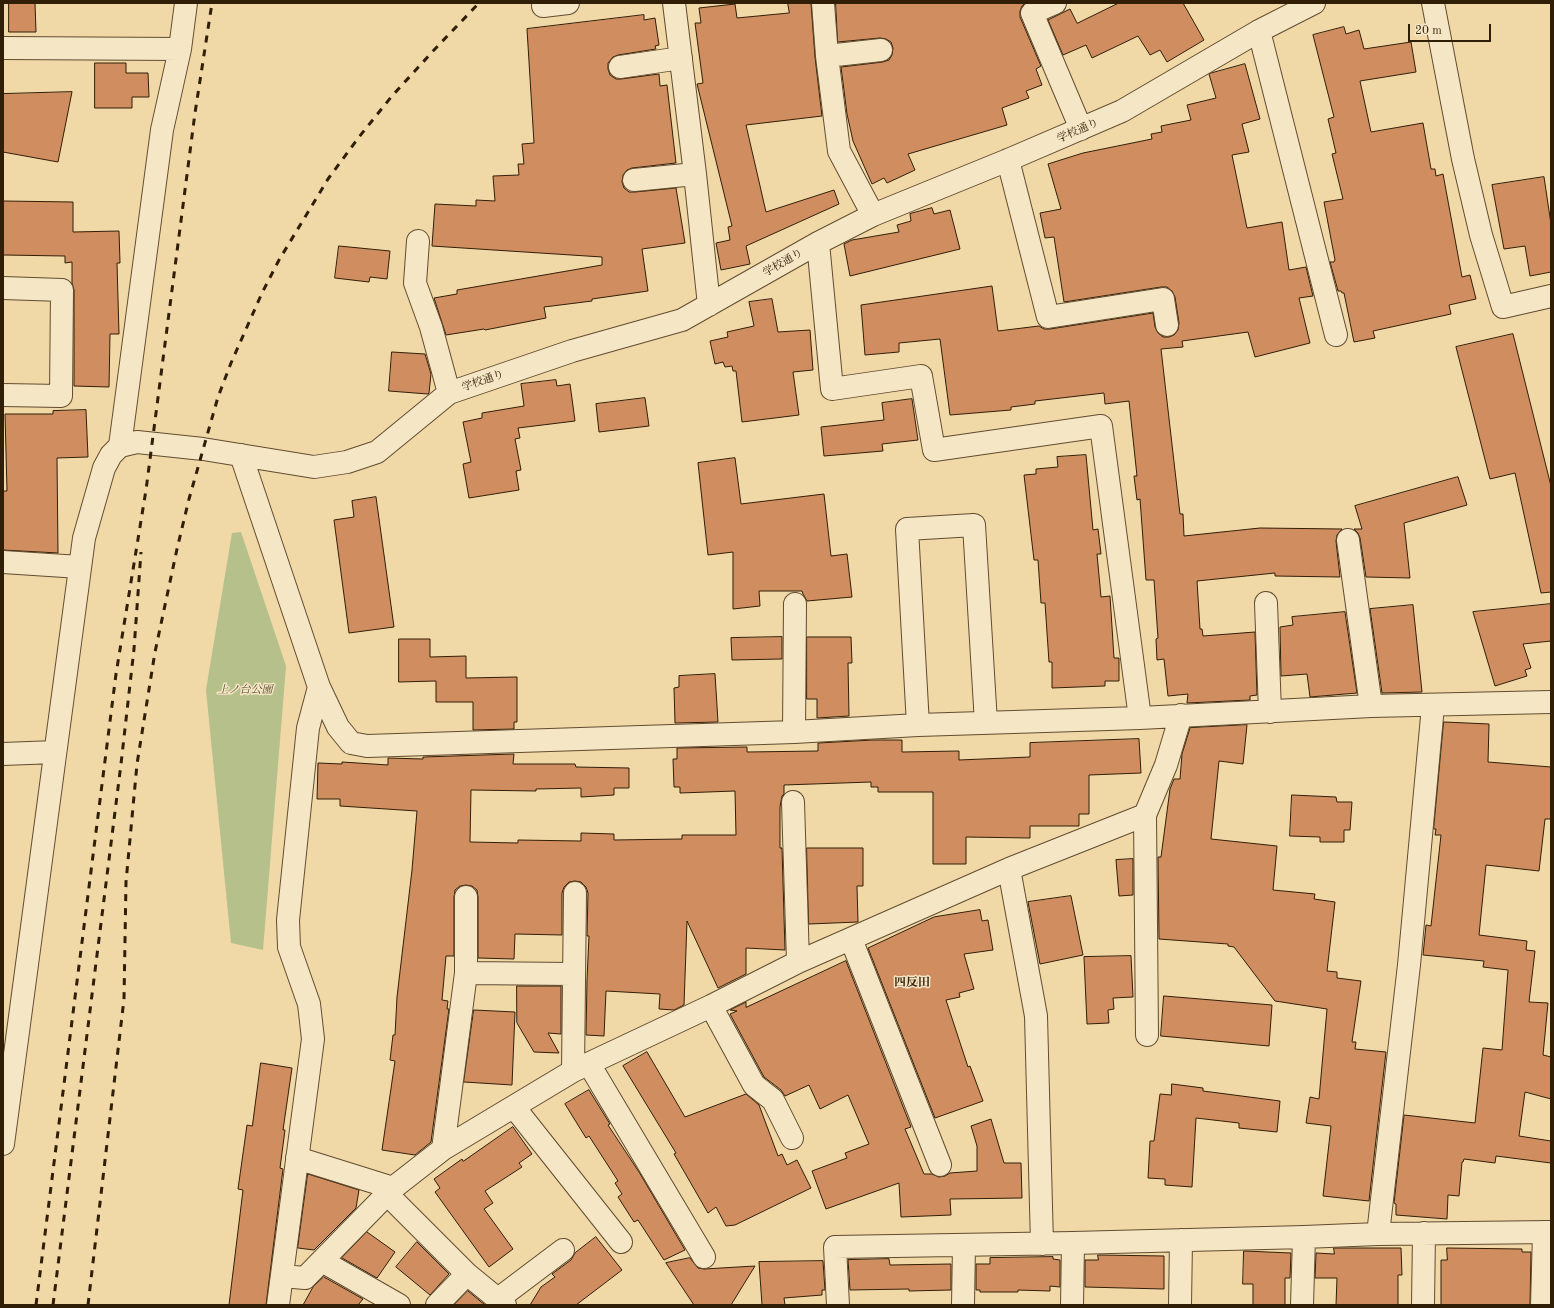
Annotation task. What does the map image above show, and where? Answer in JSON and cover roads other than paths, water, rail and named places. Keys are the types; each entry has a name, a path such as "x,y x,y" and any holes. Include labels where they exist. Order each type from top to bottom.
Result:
{"street":[{"path":"3,1144 84,538 104,468 111,455 120,446 162,130 180,49 186,3"},
{"path":"543,6 568,3"},
{"path":"674,3 709,305"},
{"path":"823,3 827,56 839,151 873,215"},
{"path":"1055,3 1032,13 1081,129"},
{"name":"学校通り","path":"120,446 137,442 241,455 314,467 348,462 377,452 449,392 572,351 682,320 818,243 873,215 1008,160 1122,111 1259,31 1314,3"},
{"path":"1434,3 1463,159 1481,236 1503,307 1551,296"},
{"path":"1259,31 1336,335"},
{"path":"3,48 180,49"},
{"path":"827,56 880,50"},
{"path":"620,67 681,58"},
{"path":"1008,160 1048,317 1163,299 1167,325"},
{"path":"634,180 695,174"},
{"path":"418,241 415,283 431,327 449,392"},
{"path":"818,243 832,389 921,376 934,450 1101,426 1140,718"},
{"path":"3,288 62,290 61,396 3,395"},
{"path":"241,455 319,687 338,727 351,743 367,746 794,732 918,725 1140,718 1371,706 1433,706 1551,702"},
{"path":"918,725 907,529 974,525 986,723"},
{"path":"1348,540 1371,706"},
{"path":"3,562 80,567"},
{"path":"1266,603 1270,712"},
{"path":"794,732 795,604"},
{"path":"278,1305 313,1039 309,1004 289,947 288,920 308,728 319,687"},
{"path":"1378,1234 1409,965 1433,706"},
{"path":"1147,1035 1145,815 1166,765 1181,715"},
{"path":"3,754 55,752"},
{"path":"793,802 798,962"},
{"path":"282,1276 305,1278 390,1191 443,1149 581,1067 711,1006 798,962 1009,869 1145,815"},
{"path":"1009,869 1036,1016 1042,1244"},
{"path":"575,893 573,974 581,1067 704,1257"},
{"path":"443,1149 466,973 466,897"},
{"path":"851,939 940,1165"},
{"path":"466,973 573,974"},
{"path":"711,1006 754,1085 772,1100 792,1138"},
{"path":"514,1107 621,1242"},
{"path":"297,1158 390,1191 467,1274 501,1302 563,1250"},
{"path":"838,1305 835,1246 1042,1244 1378,1234 1547,1232 1542,1305"},
{"path":"1423,1305 1424,1233"},
{"path":"1302,1305 1304,1237"},
{"path":"1180,1305 1181,1240"},
{"path":"1072,1305 1073,1243"},
{"path":"963,1305 964,1245"},
{"path":"322,1262 399,1305"},
{"path":"437,1305 467,1274"}],"railway":[{"path":"36,1305 116,674 146,490 195,113 212,3"},
{"path":"88,1305 124,999 126,882 137,764 155,652 177,549 189,499 218,397 231,363 262,293 279,260 328,179 392,96 479,3"},
{"path":"53,1305 121,764 134,649 141,552"}],"district":[{"name":"四反田","path":"912,983"}],"park label":[{"name":"上ノ台公園","path":"245,690"}]}
